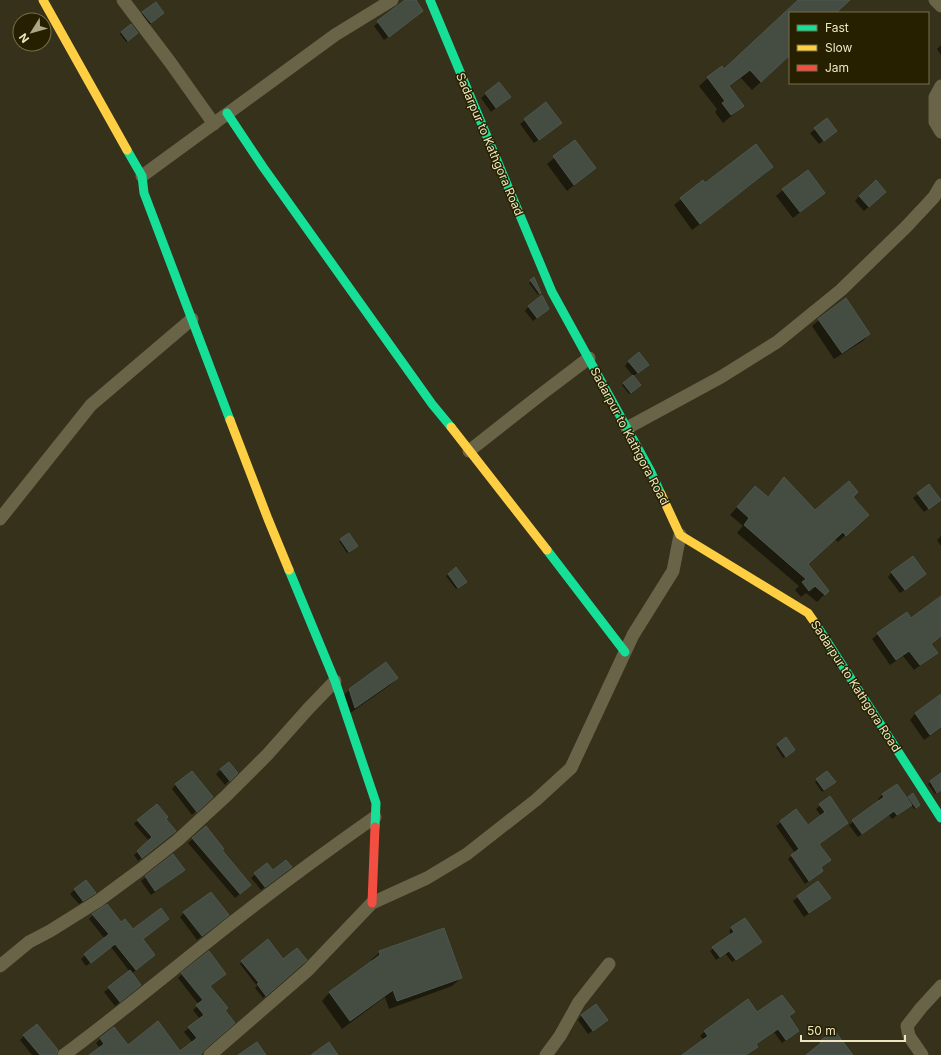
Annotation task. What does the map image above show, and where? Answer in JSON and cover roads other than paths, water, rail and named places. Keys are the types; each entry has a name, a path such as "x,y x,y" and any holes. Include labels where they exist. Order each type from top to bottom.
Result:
{"street":[{"path":"43,0 142,176 144,194 268,519 335,681 376,803 372,903"},
{"path":"123,0 170,62 214,124"},
{"path":"142,176 335,35 392,0"},
{"name":"Sadarpur to Kathgora Road","path":"430,0 552,292 651,472 680,535 808,613 941,818"},
{"path":"936,0 941,6"},
{"path":"941,86 935,97 935,122 941,132"},
{"path":"227,113 281,192 432,404 527,523 625,652"},
{"path":"627,428 721,377 777,342 841,290 906,227 934,197 941,185"},
{"path":"0,519 91,405 192,319"},
{"path":"469,451 589,358"},
{"path":"210,1055 308,970 372,903 427,878 467,854 536,800 571,768 633,635 673,571 680,535"},
{"path":"0,966 29,942 50,931 98,901 178,840 226,796 267,755 335,681"},
{"path":"64,1055 301,869 375,817"},
{"path":"546,1055 560,1036 579,1002 609,964"},
{"path":"922,1055 908,1036 908,1026 921,1008 941,986"}]}
